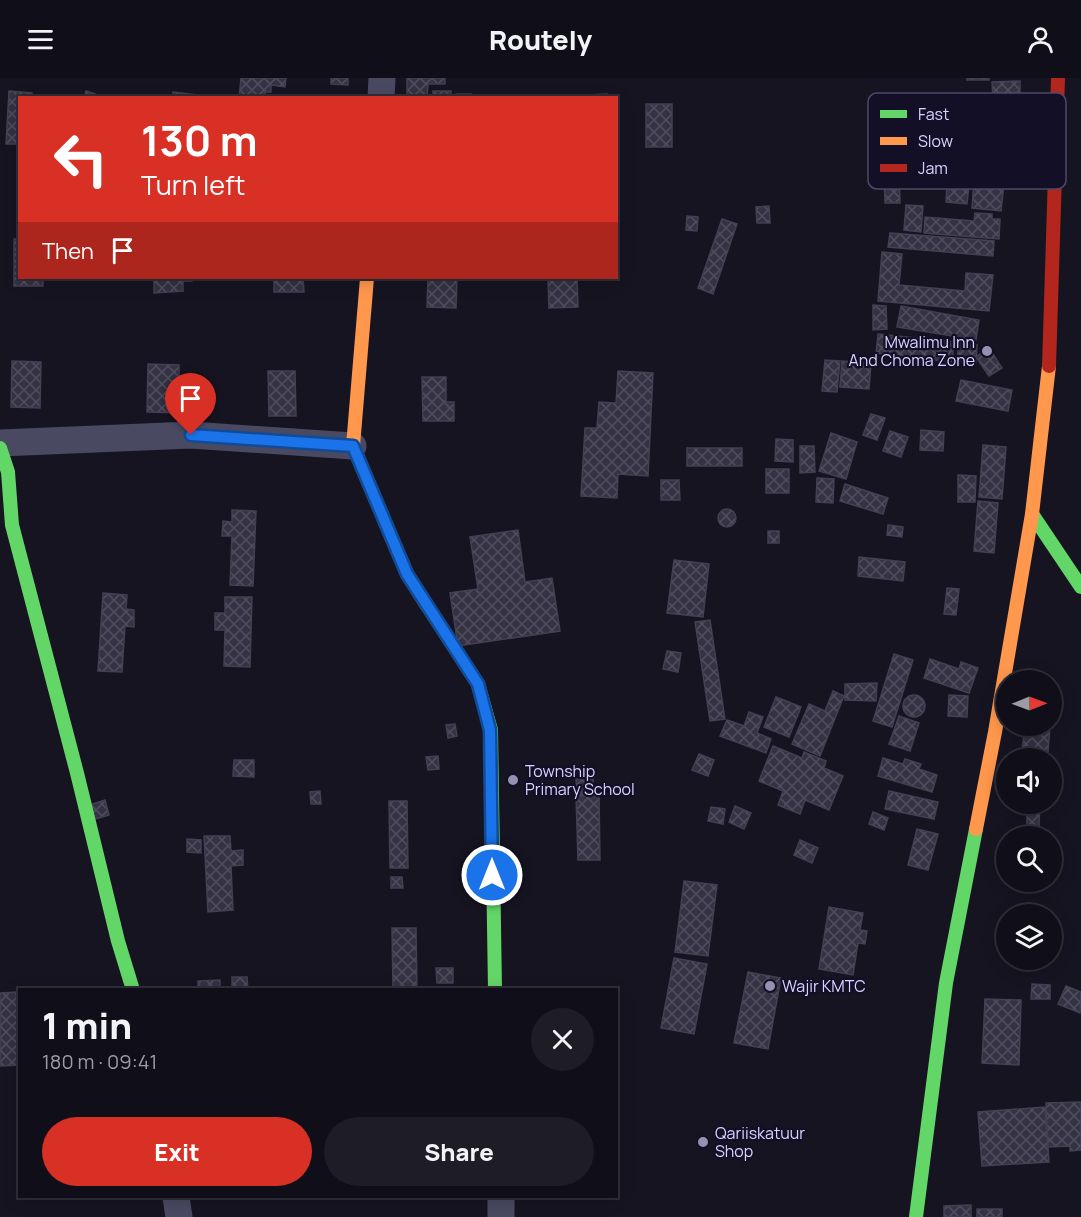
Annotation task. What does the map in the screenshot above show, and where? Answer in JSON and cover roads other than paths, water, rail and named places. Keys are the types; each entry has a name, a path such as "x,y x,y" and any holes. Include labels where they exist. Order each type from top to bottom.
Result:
{"street":[{"path":"381,96 382,78"},
{"path":"1058,78 1058,93"},
{"path":"916,1217 946,983 995,732 1032,514 1049,362 1054,189"},
{"path":"367,279 353,446 407,574 478,684 490,730 495,988"},
{"path":"0,443 191,435 353,446"},
{"path":"0,448 8,472 12,525 118,941 132,988"},
{"path":"1032,514 1081,588"},
{"path":"176,1198 179,1217"},
{"path":"501,1198 501,1217"}],"place":[{"name":"Mwalimu Inn And Choma Zone","path":"987,351"},
{"name":"Township Primary School","path":"513,780"},
{"name":"Wajir KMTC","path":"770,986"},
{"name":"Qariiskatuur Shop","path":"703,1142"}]}
